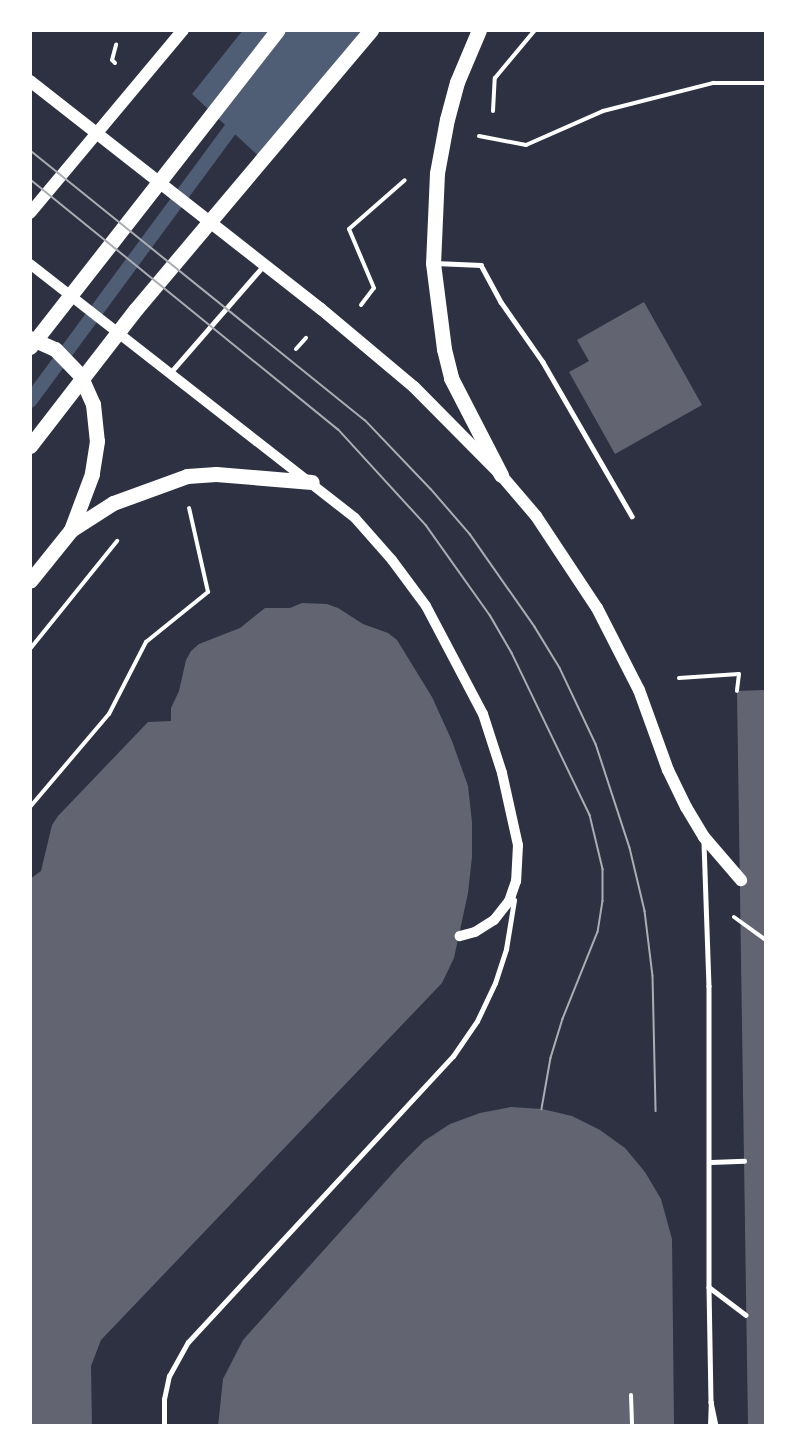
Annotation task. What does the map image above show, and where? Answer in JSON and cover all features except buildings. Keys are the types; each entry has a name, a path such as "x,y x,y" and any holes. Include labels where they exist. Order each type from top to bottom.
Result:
{"main road":[{"path":"30,213 183,30"},
{"path":"30,347 278,30"},
{"path":"30,446 136,309 371,30"},
{"path":"480,30 457,82 447,118 437,173 433,263 444,349 451,378 501,475"},
{"path":"30,81 263,266 321,309 414,387 501,475 564,555 602,617 639,690 668,770 704,837 741,880"},
{"path":"30,338 55,349 80,375 93,404 97,441 92,474 71,530 30,581"},
{"path":"71,530 113,504 187,476 216,474 312,482"}],"street":[{"path":"30,264 136,349 312,482 355,518 392,560 426,606 483,714 502,773 516,836 516,881 506,949 495,983 477,1021 453,1056 431,1081 188,1342 169,1376 164,1399 164,1426"},
{"path":"460,936 475,932 494,920 508,901 516,881"},
{"path":"710,1426 711,1402"}],"lane":[{"path":"433,263 481,265 501,302 543,362 632,516"},
{"path":"170,373 263,266"},
{"path":"704,837 709,986 711,1402 716,1426"},
{"path":"711,1161 744,1161"},
{"path":"709,1287 746,1315"}],"path":[{"path":"493,111 495,78 535,30"},
{"path":"116,45 112,60 117,65"},
{"path":"478,136 526,145 603,111 713,83 766,83"},
{"path":"361,305 374,288 350,229 407,178"},
{"path":"296,349 305,337 313,345"},
{"path":"30,807 109,714 146,642 208,592 189,504"},
{"path":"181,510 190,510"},
{"path":"30,649 119,538"},
{"path":"679,678 740,674 738,691"},
{"path":"731,915 766,940"},
{"path":"631,1395 632,1426"}],"water":[{"path":"243,30 379,30 267,164 192,94"}],"waterway":[{"path":"30,401 240,116"}],"tram line":[{"path":"30,150 365,420 431,489 470,534 535,627 560,668 596,744 630,848 645,911 653,976 656,1111"},
{"path":"30,179 338,429 426,525 490,615 512,653 590,815 603,869 603,901 598,932 563,1019 551,1058 542,1109"}]}
